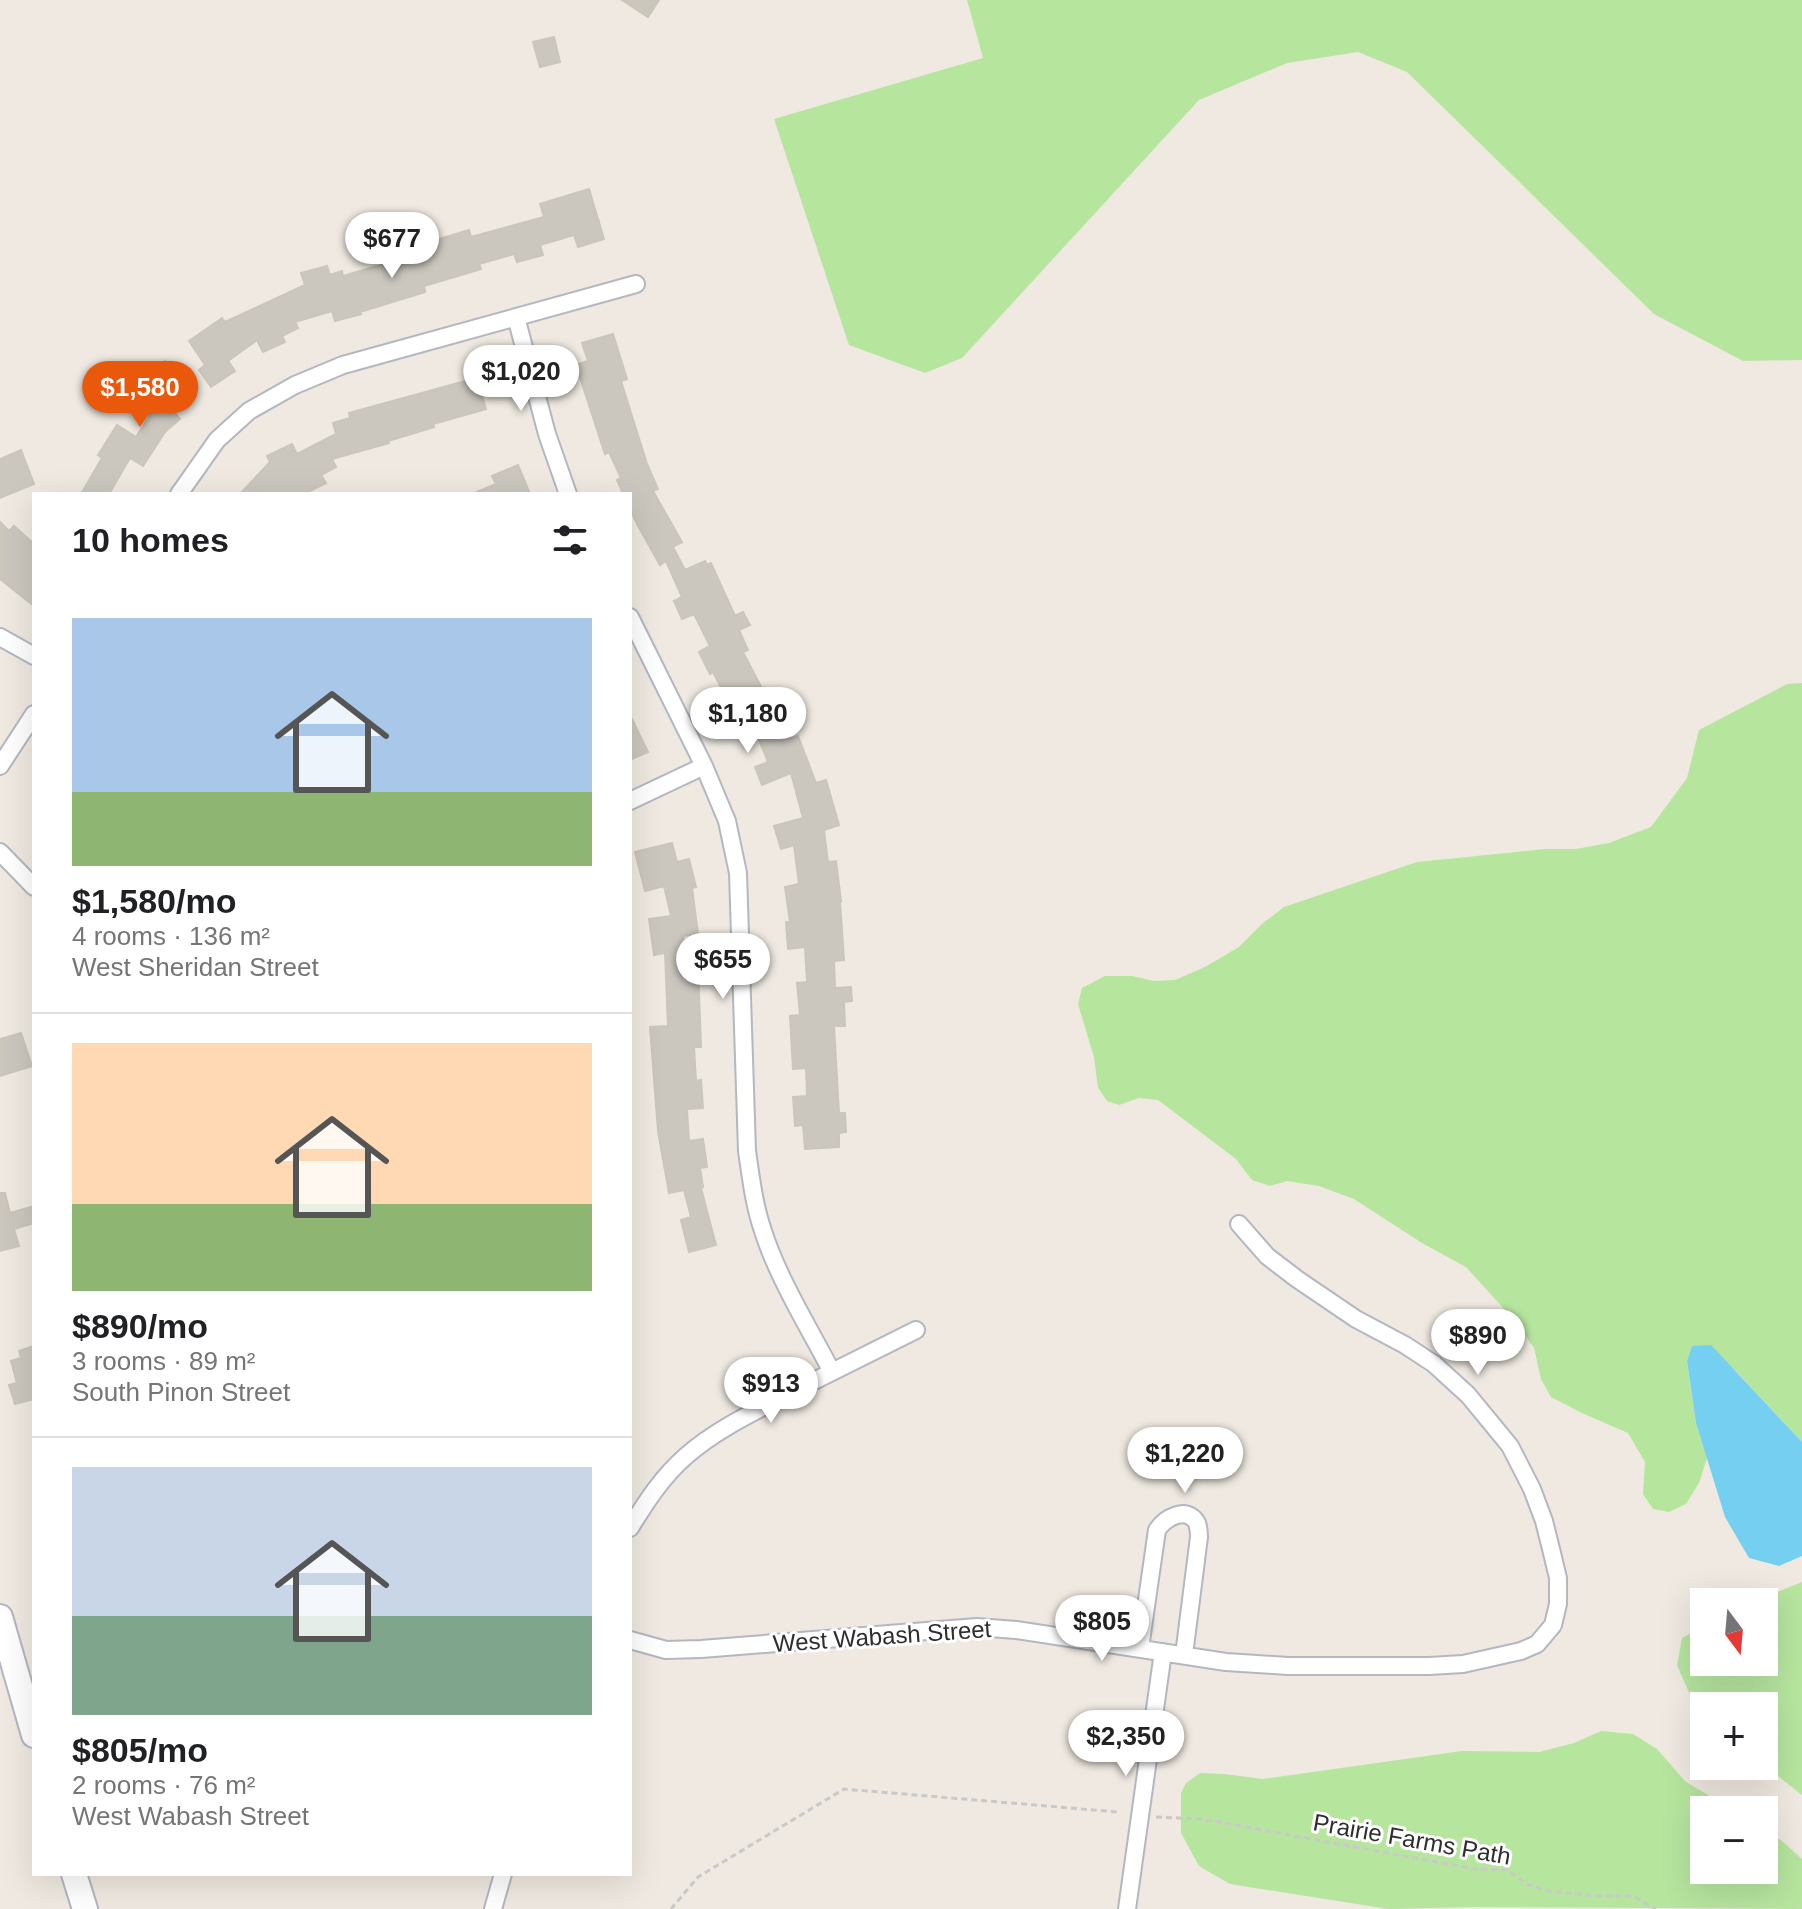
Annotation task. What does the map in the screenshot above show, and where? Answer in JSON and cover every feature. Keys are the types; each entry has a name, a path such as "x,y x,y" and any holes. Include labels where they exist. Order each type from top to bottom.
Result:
{"street":[{"path":"180,492 217,440 249,411 295,385 343,365 636,284"},
{"path":"516,317 547,434 567,492"},
{"path":"632,621 704,766 727,821 738,873 747,1151 752,1188 763,1232 778,1269 832,1372"},
{"path":"0,637 32,655"},
{"path":"0,766 32,717"},
{"path":"632,800 704,766"},
{"path":"0,852 32,885"},
{"name":"West Wabash Street","path":"632,1641 666,1650 701,1649 977,1627 1016,1630 1226,1662 1288,1666 1463,1664 1521,1651 1537,1644 1553,1625 1558,1604 1558,1578 1544,1521 1510,1446 1468,1395 1434,1364 1356,1319 1297,1279 1267,1256 1239,1224"},
{"path":"632,1525 665,1477 716,1433 916,1330"},
{"path":"1140,1648 1157,1530 1162,1522 1172,1516 1182,1515 1191,1517 1198,1525 1199,1537 1184,1655"},
{"path":"2,1629 32,1728"},
{"path":"1127,1909 1163,1652"},
{"path":"75,1876 85,1909"},
{"path":"493,1909 502,1876"}],"path":[{"path":"671,1909 698,1877 844,1789 1118,1812"},
{"name":"Prairie Farms Path","path":"1156,1817 1202,1819 1475,1869 1508,1870 1535,1888 1584,1895 1633,1896 1656,1909"}],"green space":[{"path":"967,0 1802,0 1802,360 1743,361 1654,314 1407,72 1358,52 1287,63 1199,100 962,358 925,373 849,345 774,119 983,58"},
{"path":"1802,683 1802,1442 1736,1371 1692,1346 1687,1362 1696,1423 1707,1458 1699,1483 1686,1504 1669,1512 1653,1509 1643,1494 1645,1462 1628,1433 1551,1397 1541,1379 1534,1348 1515,1321 1466,1267 1354,1199 1319,1186 1287,1181 1270,1186 1252,1180 1236,1159 1158,1100 1139,1098 1119,1105 1107,1101 1098,1088 1094,1057 1078,1004 1082,988 1105,976 1175,980 1239,947 1284,907 1417,862 1545,849 1576,849 1609,843 1651,827 1687,778 1699,730 1787,684"},
{"path":"1802,1582 1802,1795 1778,1776 1778,1692 1690,1692 1690,1695 1677,1665 1682,1638 1690,1634 1690,1676 1778,1676 1778,1592"},
{"path":"1601,1731 1633,1734 1657,1749 1685,1781 1709,1796 1690,1796 1690,1884 1778,1884 1778,1839 1802,1859 1802,1909 1388,1909 1230,1884 1199,1866 1181,1833 1181,1793 1186,1783 1200,1773 1263,1779 1462,1751 1539,1752 1574,1743"}],"water":[{"path":"1711,1345 1802,1442 1802,1556 1779,1566 1749,1558 1725,1517 1696,1423 1687,1361 1692,1346"}],"building":[{"path":"622,0 659,0 648,17"},
{"path":"554,37 560,62 540,67 533,42"},
{"path":"589,189 604,239 578,247 574,235 540,245 543,255 517,262 514,254 479,264 481,269 424,286 425,292 361,314 335,321 332,311 295,322 298,328 282,336 285,342 263,352 257,340 228,361 235,371 211,387 199,370 205,365 189,341 222,318 225,322 305,285 301,273 327,266 330,275 342,271 343,276 381,265 378,257 394,252 397,261 425,252 419,231 432,227 436,240 469,230 471,237 544,217 540,204"},
{"path":"613,334 627,379 621,381 658,489 653,491 682,542 673,547 685,570 705,561 707,565 711,563 735,616 743,612 750,625 739,630 748,650 743,652 781,725 784,724 790,739 798,736 816,783 826,780 839,825 824,830 828,862 836,861 841,901 844,960 834,961 835,988 851,987 852,1001 844,1002 845,1026 834,1026 839,1113 845,1113 846,1132 839,1133 839,1147 805,1149 803,1125 795,1126 793,1097 807,1096 806,1068 793,1069 790,1016 800,1015 797,983 807,982 805,947 788,949 786,922 790,922 785,887 799,884 794,845 781,849 774,826 803,818 791,773 762,785 755,767 768,762 753,725 739,732 727,710 732,708 699,652 710,646 694,614 682,619 674,601 682,597 666,561 660,565 632,513 632,492 622,492 617,480 621,478 609,452 605,454 576,365 588,361 582,343"},
{"path":"165,361 190,390 170,407 180,419 165,432 143,466 130,458 110,492 82,492 102,458 98,455 117,425 136,437 150,415 130,392"},
{"path":"491,374 496,392 482,396 486,409 332,459 336,467 321,475 326,483 308,492 242,492 270,462 267,456 292,444 297,454 336,434 333,423 350,418 349,413"},
{"path":"21,450 34,484 0,498 0,459"},
{"path":"518,465 529,492 477,492 496,484 492,476"},
{"path":"0,522 9,531 14,526 32,542 32,604 0,579"},
{"path":"632,719 648,752 632,759"},
{"path":"672,843 677,862 689,859 696,887 692,888 698,934 683,936 687,967 698,966 701,1047 694,1047 696,1081 701,1080 703,1108 687,1109 689,1141 703,1139 707,1167 700,1168 701,1188 716,1245 689,1252 681,1220 691,1217 684,1190 669,1193 658,1131 650,1027 668,1026 665,953 654,955 649,919 671,916 664,886 645,891 635,852"},
{"path":"21,1033 32,1066 0,1076 0,1039"},
{"path":"0,1193 5,1193 10,1213 32,1207 32,1224 14,1229 19,1246 0,1251"},
{"path":"32,1347 32,1400 15,1404 9,1385 17,1383 11,1361 21,1358 19,1351"}]}
